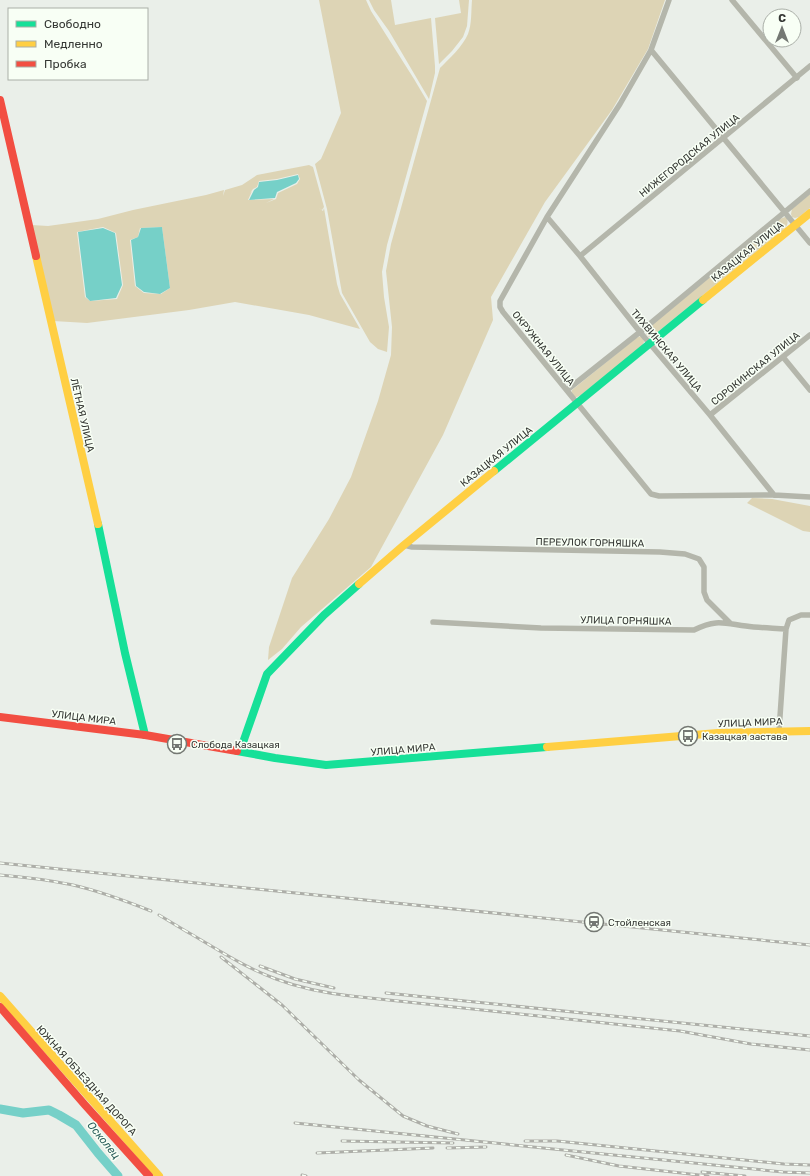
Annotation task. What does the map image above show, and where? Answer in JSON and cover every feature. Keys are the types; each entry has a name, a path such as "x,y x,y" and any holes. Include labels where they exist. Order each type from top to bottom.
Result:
{"street":[{"name":"ОКРУЖНАЯ УЛИЦА","path":"669,0 651,50 620,104 547,217 500,300 500,307 651,494 659,496 774,495 810,497"},
{"path":"732,0 797,78"},
{"path":"651,50 810,242"},
{"name":"НИЖЕГОРОДСКАЯ УЛИЦА","path":"580,256 810,66"},
{"name":"ЛЁТНАЯ УЛИЦА","path":"0,100 105,553 125,652 145,735"},
{"name":"КАЗАЦКАЯ УЛИЦА","path":"567,390 640,332 810,191"},
{"name":"КАЗАЦКАЯ УЛИЦА","path":"240,751 267,674 330,610 404,545 810,213"},
{"name":"ТИХВИНСКАЯ УЛИЦА","path":"547,217 774,495"},
{"name":"СОРОКИНСКАЯ УЛИЦА","path":"710,415 810,336"},
{"path":"783,358 810,390"},
{"name":"ПЕРЕУЛОК ГОРНЯШКА","path":"404,545 412,547 660,552 685,554 700,559 704,567 704,592 707,600 730,623"},
{"path":"779,731 786,629 789,620 801,615 810,615"},
{"name":"УЛИЦА ГОРНЯШКА","path":"433,622 541,628 694,630 705,624 730,623 745,626 786,629"},
{"name":"УЛИЦА МИРА","path":"0,717 145,735 274,758 326,765 664,737 779,731 810,731"},
{"name":"ЮЖНАЯ ОБЪЕЗДНАЯ ДОРОГА","path":"0,996 159,1176"},
{"name":"ЮЖНАЯ ОБЪЕЗДНАЯ ДОРОГА","path":"0,1007 85,1105 150,1176"}],"shaded area":[{"path":"319,0 366,0 371,11 427,101 387,245 382,272 389,327 387,352 378,349 370,342 342,293 327,209 315,164 321,159 341,113"},
{"path":"369,0 391,0 395,25 431,18 435,73 429,99 389,31 374,10"},
{"path":"459,0 469,0 467,26 463,37 439,64 435,18 461,13"},
{"path":"472,0 665,0 648,49 612,110 545,202 491,297 493,320 443,435 371,567 301,627 282,649 268,660 269,647 292,578 329,519 351,477 378,401 391,355 392,327 386,271 391,244 440,68 466,39 471,22"},
{"path":"309,165 313,167 324,207 322,210 319,208 323,211 324,208 337,284 340,294 360,329 309,315 235,302 189,310 87,323 53,321 32,225 48,226 98,219 224,190 223,196 225,190 242,185 257,175","holes":["298,174 300,179 297,184 278,193 276,199 266,203 274,199 248,200 252,191 250,193 253,189 257,187 259,181 277,179","103,227 116,233 123,285 117,299 90,301 85,297 77,232","162,227 170,288 161,294 144,293 135,286 130,240 138,237 140,228"]},
{"path":"810,194 810,208 799,217 792,217 792,209"},
{"path":"785,217 787,218 788,223 784,229 654,335 649,337 646,334 646,330 780,219"},
{"path":"641,336 644,342 642,346 581,395 574,397 571,393 572,390 636,338"},
{"path":"752,498 772,499 810,506 810,532 803,531 747,503"}],"water":[{"path":"298,175 299,179 296,183 277,192 275,198 249,200 254,190 258,187 259,182 277,180"},
{"path":"162,227 170,288 160,294 144,292 136,286 131,240 138,237 141,228"},
{"path":"103,228 115,233 122,285 116,298 90,301 86,297 78,232"}],"waterway":[{"name":"Осколец","path":"0,1109 23,1113 49,1110 59,1115 76,1125 118,1176"}],"railway":[{"path":"0,863 810,945"},
{"path":"0,875 73,885 112,896 151,911"},
{"path":"159,915 189,933"},
{"path":"184,930 240,963 264,974 303,988 322,992 680,1031 751,1044 810,1050"},
{"path":"221,957 282,1005 359,1080 403,1116 427,1126 458,1134"},
{"path":"260,966 295,979 334,988"},
{"path":"386,993 810,1036"},
{"path":"295,1123 783,1172 810,1173"},
{"path":"342,1141 453,1143"},
{"path":"525,1141 557,1141 784,1164 810,1165"},
{"path":"447,1148 486,1147"},
{"path":"317,1153 433,1148"},
{"path":"566,1155 619,1166 708,1176"},
{"path":"702,1172 745,1176"},
{"path":"302,1175 306,1176"}],"traffic: fast":[{"path":"494,471 703,300"},
{"path":"98,524 125,653 145,735"},
{"path":"240,751 267,674 324,615 359,584"},
{"path":"237,751 326,765 547,747"}],"traffic: slow":[{"path":"703,300 810,213"},
{"path":"36,256 98,524"},
{"path":"359,584 494,471"},
{"path":"547,747 718,733 810,731"},
{"path":"0,996 159,1176"}],"traffic: jam":[{"path":"0,100 36,256"},
{"path":"0,717 145,735 237,751"},
{"path":"0,1007 149,1176"}],"place":[{"name":"Казацкая застава","path":"688,736"},
{"name":"Слобода Казацкая","path":"177,744"},
{"name":"Стойленская","path":"594,922"}]}
